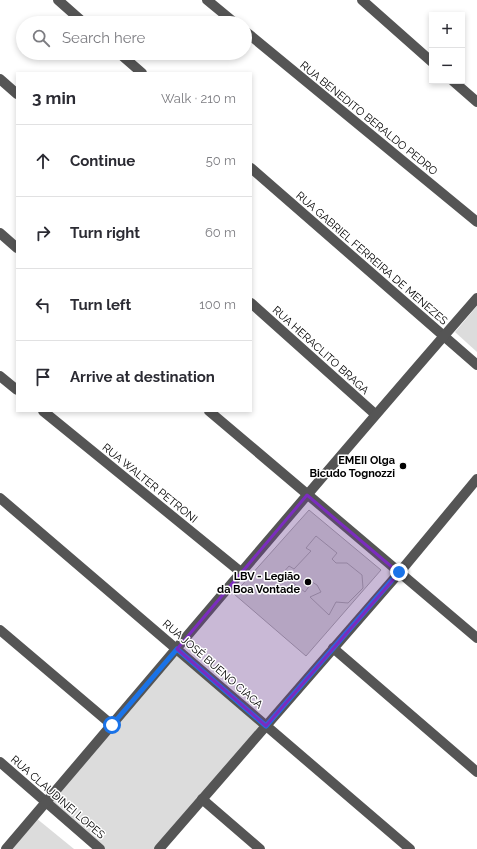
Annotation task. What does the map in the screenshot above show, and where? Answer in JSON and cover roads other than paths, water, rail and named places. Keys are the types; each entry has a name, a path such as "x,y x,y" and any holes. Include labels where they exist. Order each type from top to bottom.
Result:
{"street":[{"path":"58,0 76,16"},
{"path":"207,0 226,16"},
{"path":"362,0 429,59"},
{"name":"RUA BENEDITO BERALDO PEDRO","path":"252,37 477,222"},
{"path":"127,60 141,72"},
{"path":"0,79 16,93"},
{"path":"456,84 477,102"},
{"name":"RUA GABRIEL FERREIRA DE MENEZES","path":"252,169 477,365"},
{"path":"0,233 16,247"},
{"path":"6,849 242,573 375,414 477,298"},
{"name":"RUA HERACLITO BRAGA","path":"252,304 375,414"},
{"path":"0,376 16,389"},
{"name":"RUA WALTER PETRONI","path":"44,412 242,573"},
{"path":"210,412 477,638"},
{"path":"159,849 476,483"},
{"name":"RUA JOSÉ BUENO CIACA","path":"0,498 410,849"},
{"path":"0,630 112,725"},
{"path":"333,648 477,772"},
{"name":"RUA CLAUDINEI LOPES","path":"0,762 100,849"},
{"path":"202,799 260,849"}],"place":[{"name":"EMEII Olga Bicudo Tognozzi","path":"403,466"},
{"name":"LBV - Legião da Boa Vontade","path":"308,582"}]}
